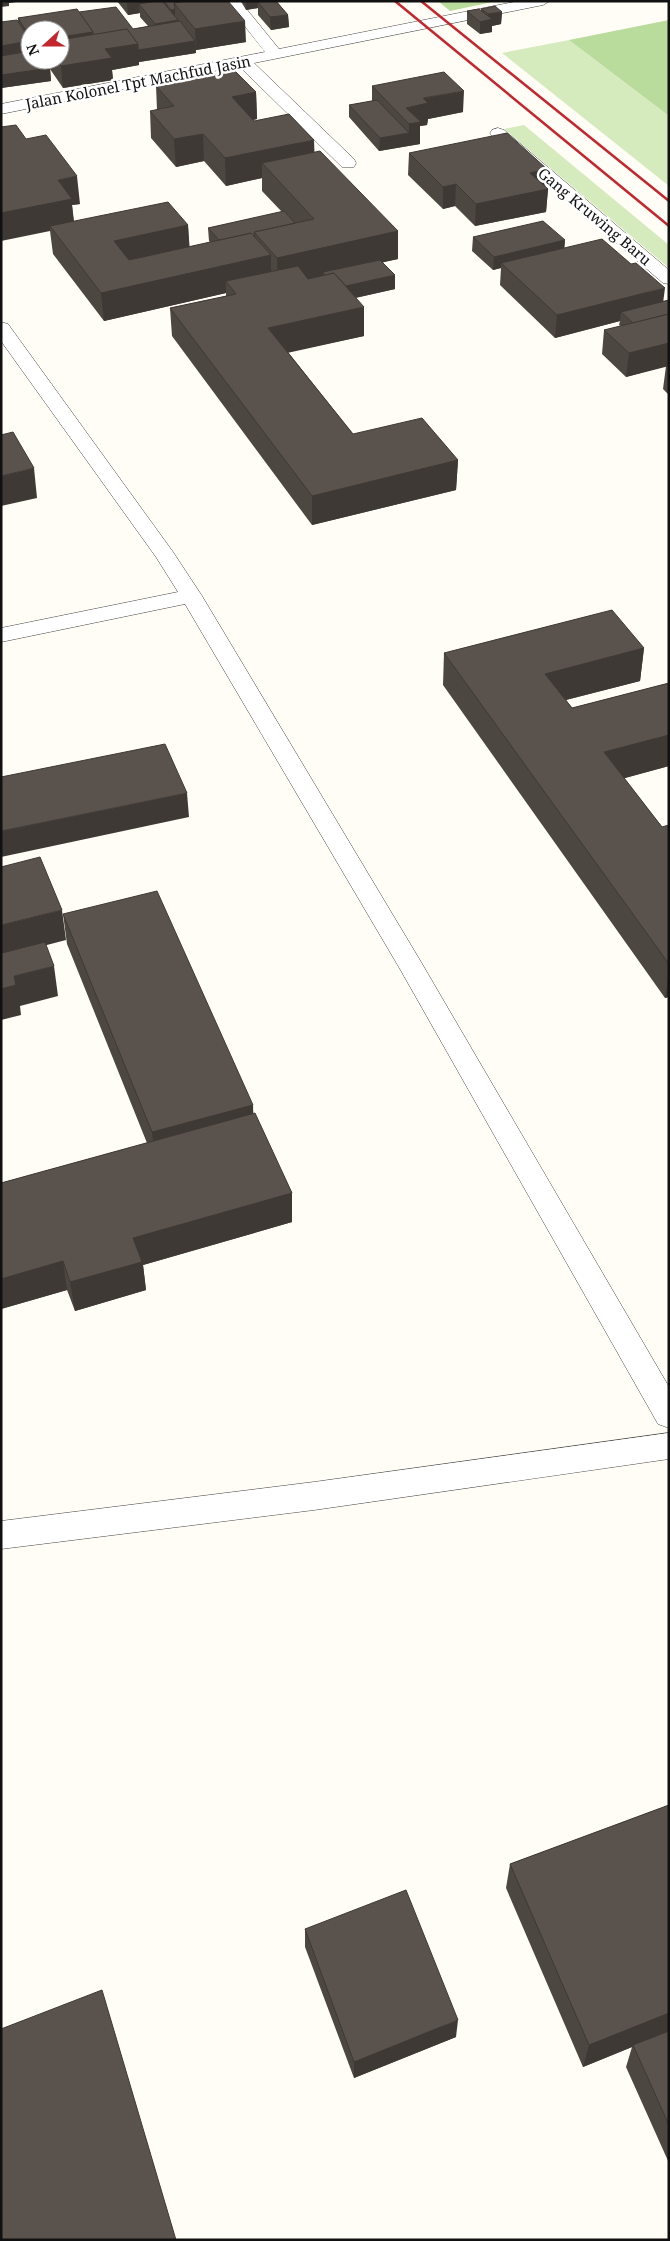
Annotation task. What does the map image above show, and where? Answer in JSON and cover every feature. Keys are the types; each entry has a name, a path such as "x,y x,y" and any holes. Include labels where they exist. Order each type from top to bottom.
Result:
{"street":[{"path":"232,1 276,55"},
{"name":"Jalan Kolonel Tpt Machfud Jasin","path":"1,109 543,1"},
{"path":"243,61 348,163"},
{"name":"Gang Kruwing Baru","path":"498,133 669,279"},
{"path":"1,328 166,556 191,596 416,977 669,1415"},
{"path":"1,635 191,596"},
{"path":"1,1535 314,1496 669,1446"}],"green space":[{"path":"438,1 497,1 450,11"},
{"path":"669,20 669,116 569,40"},
{"path":"569,40 669,116 669,186 502,53"},
{"path":"524,125 669,245 669,268 504,129"}],"building":[{"path":"162,1 178,20 155,24 139,4"},
{"path":"164,1 187,1 174,3 175,9 171,10"},
{"path":"187,1 228,1 245,21 195,29 174,3"},
{"path":"276,1 288,15 270,17 258,2"},
{"path":"495,6 502,12 488,14 481,9"},
{"path":"116,7 133,29 180,21 195,41 138,50 138,44 127,29 93,35 93,32 79,12"},
{"path":"77,9 93,32 70,35 70,20 20,21 18,18"},
{"path":"479,9 492,19 480,22 467,11"},
{"path":"17,20 20,25 20,43 1,46 1,22"},
{"path":"127,29 138,44 105,49 112,58 70,65 70,38"},
{"path":"20,53 20,70 36,70 1,75 1,56"},
{"path":"235,71 256,92 232,97 254,121 289,114 314,140 225,158 203,134 174,139 150,111 174,106 156,86"},
{"path":"444,72 464,91 423,98 428,103 406,108 421,122 409,124 372,86"},
{"path":"377,100 409,133 380,138 349,105"},
{"path":"16,125 26,139 46,135 77,176 58,180 72,199 1,213 1,127"},
{"path":"507,133 547,169 530,173 548,189 476,204 456,184 443,187 409,153"},
{"path":"320,151 398,231 277,258 254,232 314,219 262,163"},
{"path":"168,202 188,225 114,241 129,260 251,233 271,255 101,293 50,226"},
{"path":"284,211 295,223 254,232 255,237 251,233 219,240 208,228"},
{"path":"543,221 565,240 494,257 473,237"},
{"path":"602,239 631,264 636,263 665,288 557,315 501,263"},
{"path":"380,260 395,275 346,286 334,273 325,275 323,272"},
{"path":"298,266 308,279 334,273 364,307 268,328 353,434 422,418 458,460 312,496 170,308 236,294 226,281"},
{"path":"669,300 669,314 633,323 621,312"},
{"path":"669,314 669,343 629,353 604,330"},
{"path":"13,432 34,468 1,476 1,435"},
{"path":"612,610 644,648 545,674 572,708 669,683 669,735 604,752 662,827 669,825 669,964 444,653"},
{"path":"165,744 187,793 1,831 1,777"},
{"path":"40,857 62,910 1,925 1,867"},
{"path":"157,891 253,1105 152,1132 63,914"},
{"path":"45,942 54,966 14,976 16,985 1,989 1,950 2,953"},
{"path":"255,1113 292,1193 133,1238 142,1262 70,1282 63,1261 1,1279 1,1183"},
{"path":"669,1805 669,2013 589,2045 510,1864"},
{"path":"406,1890 458,2020 354,2062 305,1929"},
{"path":"102,1990 176,2240 1,2240 1,2029"},
{"path":"669,2031 669,2125 633,2045"}],"railway":[{"path":"395,1 669,226"},
{"path":"421,1 669,201"}]}
